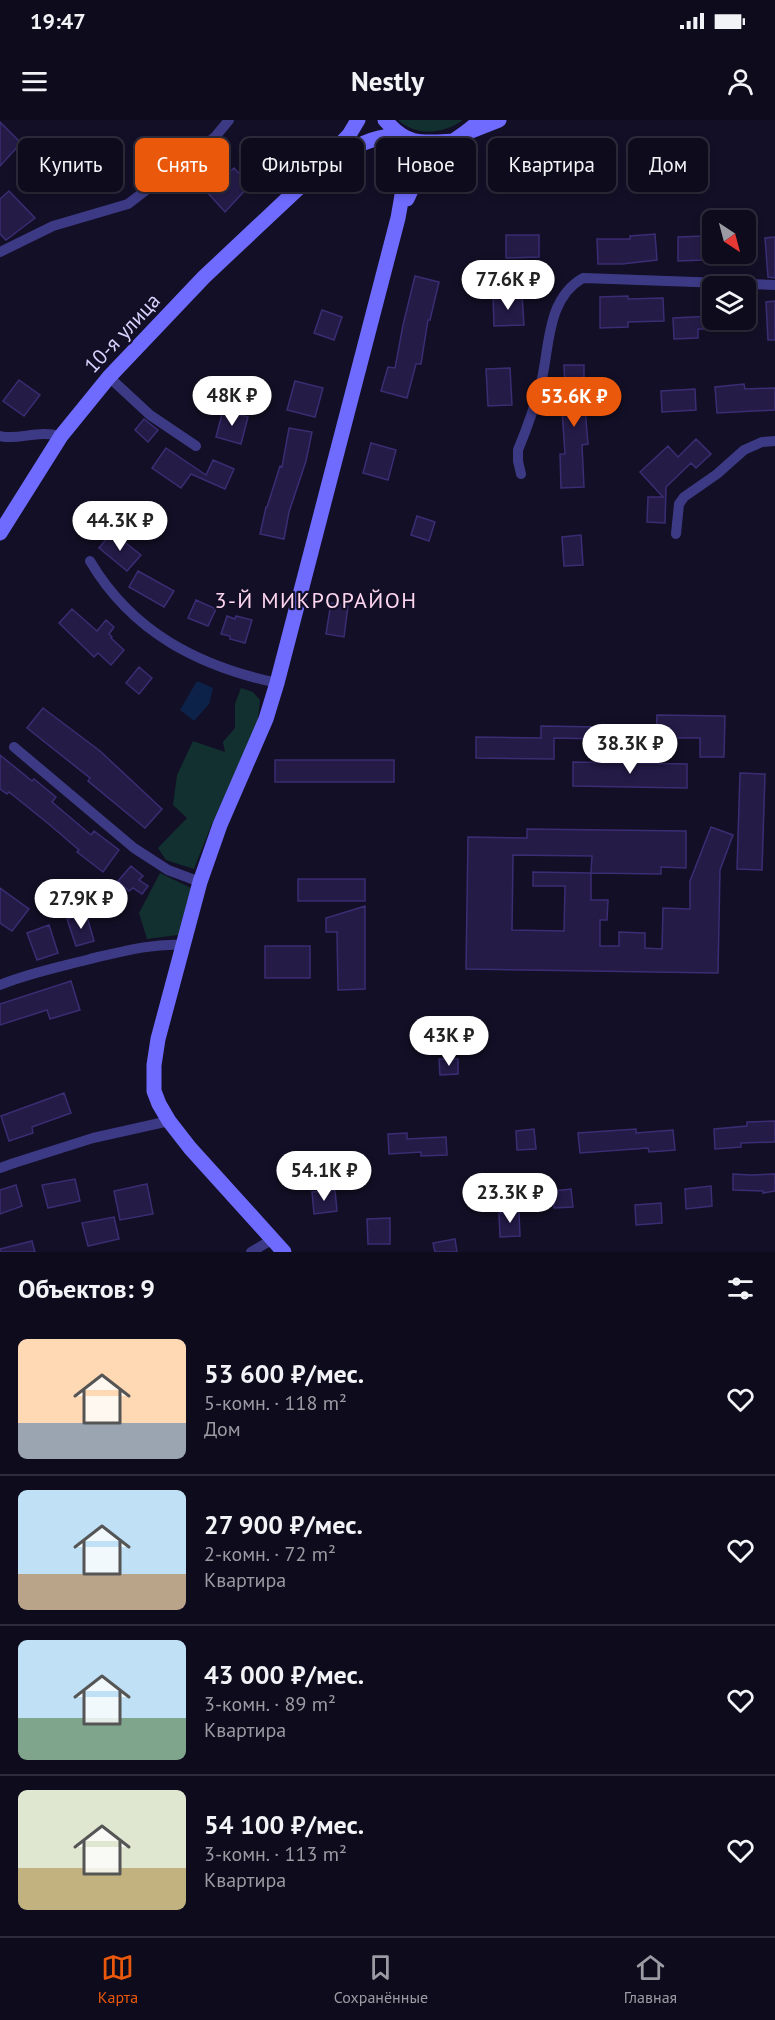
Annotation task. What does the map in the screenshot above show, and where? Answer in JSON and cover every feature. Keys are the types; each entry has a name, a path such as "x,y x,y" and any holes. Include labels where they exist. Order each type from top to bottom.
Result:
{"street":[{"path":"0,252 53,226 128,204 215,137 229,120"},
{"name":"10-я улица","path":"347,138 358,120"},
{"path":"284,1252 190,1148 169,1121 154,1091 154,1065 158,1039 200,882 220,825 260,734 277,683 398,218 406,155 401,136 384,120"},
{"path":"469,132 480,120"},
{"path":"458,138 499,120"},
{"name":"10-я улица","path":"364,142 376,137 408,138"},
{"name":"10-я улица","path":"0,534 61,436 109,377 204,276 294,192"},
{"path":"398,218 411,192"},
{"path":"521,474 518,450 541,382 555,312 573,283 583,278 775,285"},
{"path":"109,377 150,415 196,446"},
{"path":"0,436 22,438 44,434 61,436"},
{"path":"676,534 679,504 684,497 717,474 744,450 762,442 775,441"},
{"path":"90,561 102,581 133,616 169,642 211,664 277,683"},
{"path":"14,747 134,848 168,870 200,882"},
{"path":"0,985 24,975 144,946 183,945"},
{"path":"0,1168 93,1138 169,1121"},
{"path":"251,1252 273,1239"}],"green space":[{"path":"398,120 463,120 439,131 430,132 413,129"},
{"path":"241,688 253,692 260,700 257,728 211,826 194,869 166,860 158,848 187,818 173,805 177,775 193,741 225,752 223,742 235,728 235,704"},
{"path":"160,873 191,888 178,935 147,939 139,913"}],"water":[{"path":"197,681 213,688 209,704 194,721 180,710"}],"building":[{"path":"0,122 18,140 18,146 0,166"},
{"path":"234,168 241,175 241,192 244,192 225,212 207,192 229,192 229,172"},
{"path":"9,191 35,218 6,240 0,234 0,199"},
{"path":"655,234 657,260 598,264 597,239 630,239 630,236"},
{"path":"506,235 539,235 539,257 506,258"},
{"path":"702,236 702,260 678,261 678,237"},
{"path":"775,237 775,278 768,277 765,238"},
{"path":"415,276 439,282 430,320 428,320 421,364 416,364 407,398 381,391 388,367 395,368"},
{"path":"522,295 524,325 494,326 493,296"},
{"path":"628,296 628,299 663,298 664,321 628,322 628,327 600,328 600,297"},
{"path":"775,301 775,340 768,340 766,302"},
{"path":"322,310 342,317 334,340 314,333"},
{"path":"702,317 702,329 698,329 698,338 674,339 673,318"},
{"path":"564,365 584,365 588,444 582,445 584,487 561,488 560,454 565,454 562,410 566,410"},
{"path":"510,368 512,405 488,406 486,369"},
{"path":"19,380 40,395 24,416 3,401"},
{"path":"295,381 323,388 315,417 287,410"},
{"path":"744,384 745,389 775,388 775,410 717,413 715,387"},
{"path":"695,389 696,410 662,412 661,391"},
{"path":"223,410 248,417 241,444 216,437"},
{"path":"144,419 158,430 148,442 135,430"},
{"path":"289,428 312,432 306,461 289,512 284,539 260,534 266,507 280,466 282,467"},
{"path":"696,439 711,454 696,468 691,463 666,487 665,523 647,522 648,497 663,497 640,472 668,446 678,457"},
{"path":"371,443 396,450 388,480 363,473"},
{"path":"166,448 206,475 213,460 234,469 225,489 191,474 181,488 152,468"},
{"path":"417,516 435,522 429,541 411,535"},
{"path":"112,532 141,555 127,571 99,548"},
{"path":"581,535 583,565 564,566 562,537"},
{"path":"138,571 174,591 164,607 129,587"},
{"path":"196,600 216,609 208,626 188,618"},
{"path":"331,603 348,606 344,637 326,634"},
{"path":"72,609 97,631 106,620 114,627 109,634 124,650 111,665 98,653 94,657 59,623"},
{"path":"227,616 252,620 245,643 221,634"},
{"path":"139,667 152,678 139,694 126,683"},
{"path":"43,708 100,751 162,809 145,828 88,781 90,778 27,728"},
{"path":"657,715 725,716 724,757 700,757 700,738 656,738"},
{"path":"541,726 600,727 600,739 554,738 554,759 476,758 476,737 541,738"},
{"path":"0,755 56,797 52,802 91,835 94,831 119,850 103,872 77,852 79,850 50,825 9,792 7,794 0,789"},
{"path":"275,760 394,760 394,782 275,782"},
{"path":"573,762 687,764 687,788 573,786"},
{"path":"740,773 765,774 762,870 737,869"},
{"path":"711,827 733,835 720,870 718,973 466,969 468,837 527,838 527,829 686,831 686,868 661,867 661,874 591,873 591,900 608,900 607,920 600,920 600,946 619,946 619,932 645,933 645,948 662,949 663,908 690,909 690,881","holes":["513,855 592,856 591,873 533,872 533,886 565,886 564,931 512,930"]},
{"path":"131,866 143,876 139,880 148,886 142,894 133,888 129,891 118,881"},
{"path":"298,879 365,879 365,901 298,901"},
{"path":"0,888 29,909 12,931 0,923"},
{"path":"365,906 365,989 338,990 337,932 326,932 326,918"},
{"path":"86,913 94,941 76,946 67,919"},
{"path":"49,925 58,953 37,960 27,933"},
{"path":"265,946 310,946 310,978 265,978"},
{"path":"71,981 80,1010 50,1019 47,1010 0,1025 0,1004"},
{"path":"439,1059 458,1059 458,1074 440,1075"},
{"path":"64,1093 71,1113 32,1127 33,1133 9,1141 1,1116"},
{"path":"775,1121 775,1142 741,1143 741,1147 715,1149 714,1129 747,1126 747,1122"},
{"path":"534,1129 536,1149 517,1150 516,1131"},
{"path":"636,1129 636,1133 673,1130 675,1150 649,1152 648,1148 580,1153 578,1133"},
{"path":"407,1133 407,1139 446,1137 447,1155 421,1156 421,1152 389,1154 388,1134"},
{"path":"733,1174 775,1174 775,1191 763,1193 763,1191 733,1190"},
{"path":"75,1179 80,1201 48,1208 42,1185"},
{"path":"147,1184 153,1214 120,1220 114,1191"},
{"path":"16,1185 22,1206 0,1214 0,1190"},
{"path":"711,1186 712,1206 686,1209 685,1189"},
{"path":"571,1189 573,1207 554,1208 553,1191"},
{"path":"335,1190 337,1211 314,1214 312,1192"},
{"path":"661,1203 662,1223 636,1225 635,1205"},
{"path":"519,1212 520,1236 500,1237 499,1213"},
{"path":"114,1217 119,1239 88,1246 82,1223"},
{"path":"390,1218 390,1244 368,1244 367,1219"},
{"path":"455,1239 457,1252 435,1252 433,1243"},
{"path":"32,1241 35,1252 1,1252 0,1249"}],"district":[{"name":"3-Й МИКРОРАЙОН","path":"316,600"}]}
